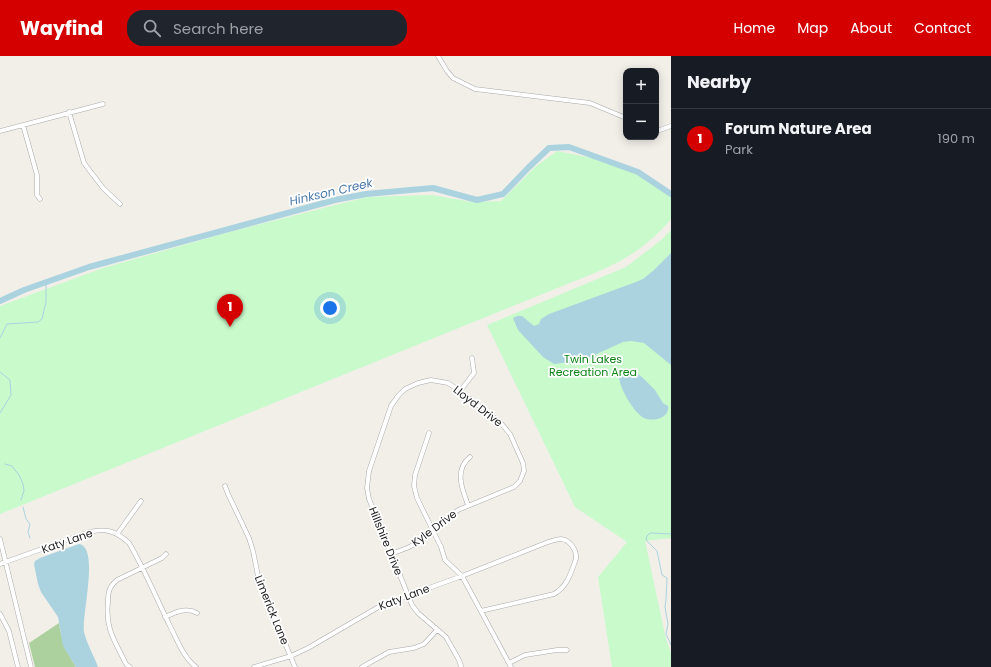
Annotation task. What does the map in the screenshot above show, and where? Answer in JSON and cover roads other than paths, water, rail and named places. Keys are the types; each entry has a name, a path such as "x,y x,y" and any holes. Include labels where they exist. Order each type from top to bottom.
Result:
{"street":[{"path":"438,56 452,78 475,89 590,104 623,117"},
{"path":"0,131 103,104"},
{"path":"69,112 84,162 103,188 120,204"},
{"path":"23,125 37,175 38,195 40,199"},
{"path":"659,130 671,126"},
{"path":"460,391 474,373 472,358"},
{"name":"Lloyd Drive","path":"366,488 368,471 391,406 405,389 418,383 431,380 448,383 500,422 510,434 524,463 524,471 520,481"},
{"path":"429,433 415,475 414,486 417,498 432,532 441,547 445,560 462,576 510,665 526,655 557,650 567,650"},
{"path":"468,505 460,481 465,461 470,457"},
{"name":"Kyle Drive","path":"390,554 415,545 458,510 507,491 520,481"},
{"name":"Limerick Lane","path":"226,486 228,494 249,538 253,551 258,581 296,667"},
{"name":"Hillshire Drive","path":"366,488 390,554 412,605 418,613 446,637 461,666"},
{"path":"140,501 118,533 129,543 165,617 186,655 191,663 196,667"},
{"name":"Katy Lane","path":"0,564 89,532 104,530 118,533"},
{"path":"0,539 31,667"},
{"name":"Katy Lane","path":"254,667 291,656 308,648 382,605 462,576 548,542 560,539 567,541 570,544 576,554 576,559 566,585 560,591 554,594 481,611"},
{"path":"130,667 126,664 109,628 106,616 109,591 117,580 162,558 166,554"},
{"path":"165,617 182,611 191,610 197,613"},
{"path":"0,614 9,631 18,667"},
{"path":"362,667 389,652 414,648 424,644 437,630"}],"water":[{"path":"671,253 671,365 644,343 631,341 623,342 579,361 554,364 543,357 518,330 513,318 522,316 534,326 539,324 541,319 549,314 643,279"},
{"path":"624,374 638,374 655,390 663,403 668,406 668,410 664,416 652,420 644,418 636,411 622,388 619,378"},
{"path":"79,544 85,548 88,557 89,569 84,632 98,667 76,667 63,646 58,617 41,592 34,564 35,561 40,558"}],"waterway":[{"name":"Hinkson Creek","path":"0,301 24,290 89,267 335,200 366,194 433,188 477,200 503,194 549,148 569,147 638,172 671,194"},
{"path":"0,338 7,324 38,322 42,319 46,302 46,282"},
{"path":"0,372 10,380 11,395 0,413"},
{"path":"5,464 12,466 19,475 24,491 21,500"},
{"path":"23,507 26,519 30,524 28,532 30,538"},
{"path":"671,534 650,533 646,540 657,551 662,575 667,578 665,607 668,624 666,634 671,645"}],"place":[{"name":"Forum Nature Area","path":"230,327"}],"park label":[{"name":"Twin Lakes Recreation Area","path":"593,365"}]}
